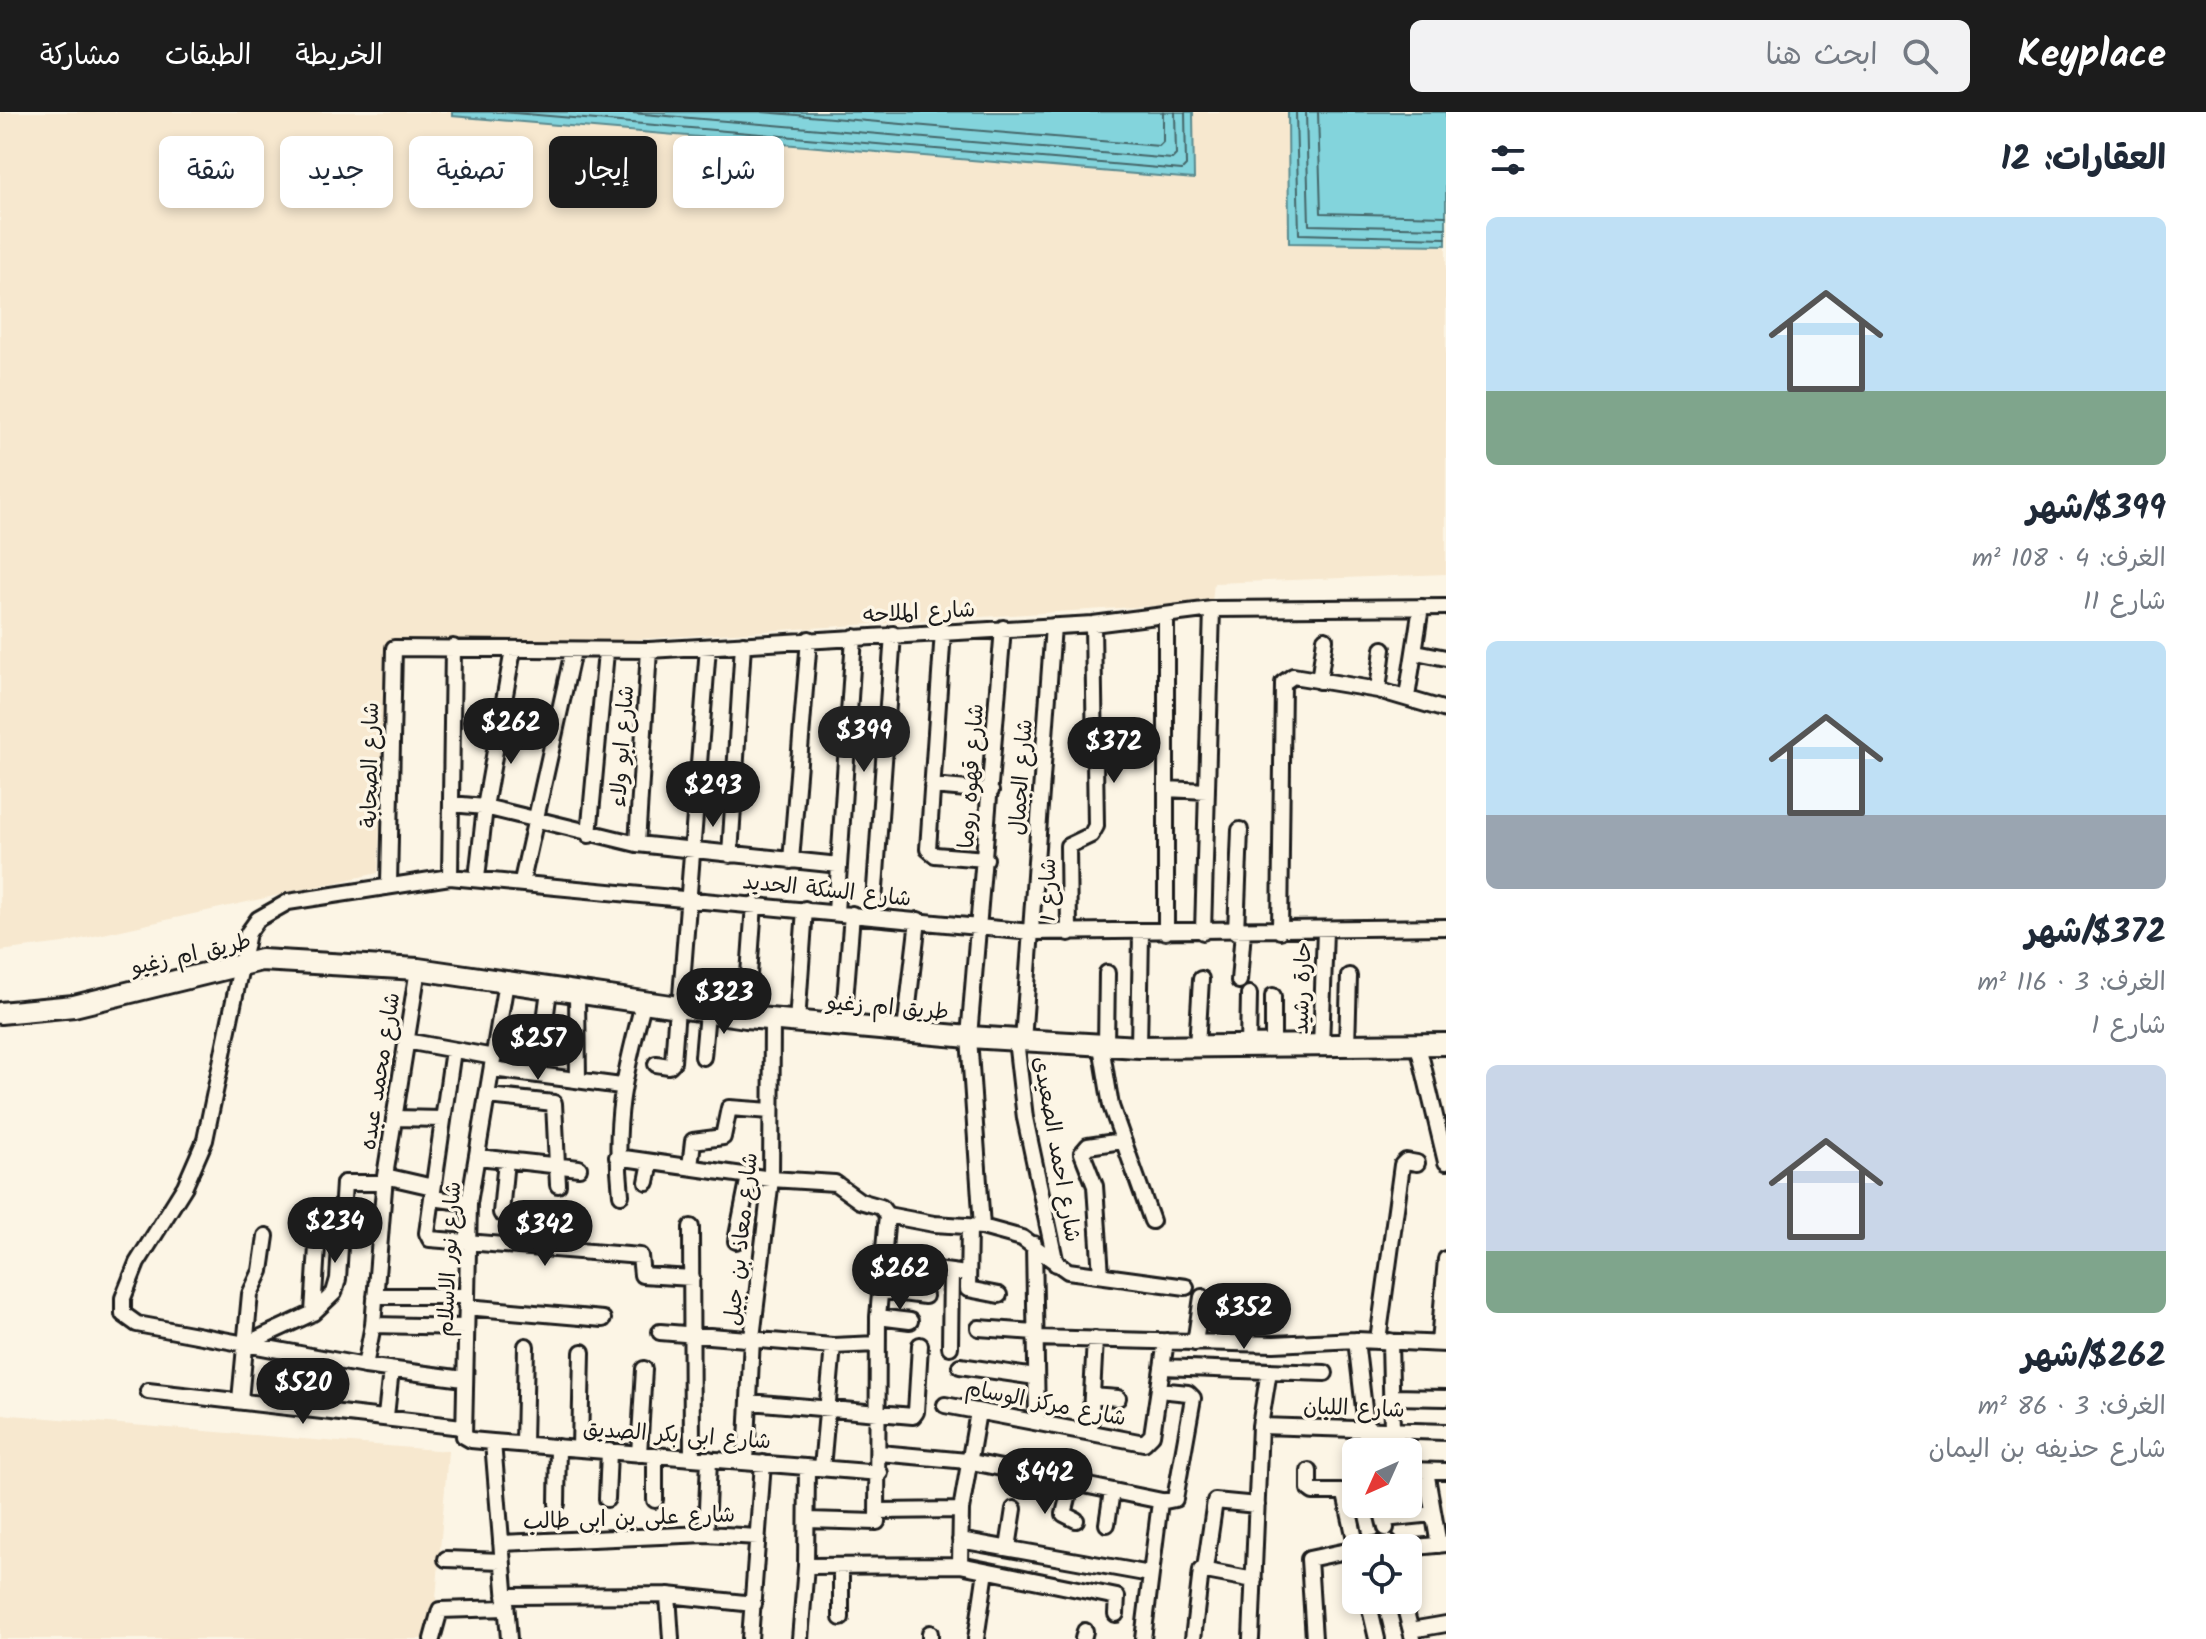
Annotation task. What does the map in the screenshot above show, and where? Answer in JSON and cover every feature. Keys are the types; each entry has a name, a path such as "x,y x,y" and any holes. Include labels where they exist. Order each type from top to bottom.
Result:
{"main road":[{"name":"طريق ام زغيو","path":"0,1013 74,1006 261,960 418,969 679,1009 969,1037 1139,1047 1446,1044"}],"street":[{"path":"1407,697 1421,607"},
{"name":"شارع الملاحه","path":"394,648 606,652 1093,624 1212,609 1446,607"},
{"path":"1203,932 1212,609"},
{"path":"1166,615 1166,932"},
{"name":"شارع 1","path":"1069,933 1068,846 1091,835 1096,826 1093,624"},
{"name":"شارع الجمال","path":"1020,1040 1053,626"},
{"name":"شارع قهوه روما","path":"968,1274 976,1227 969,1037 1003,628"},
{"path":"943,631 927,845 930,853 986,859"},
{"path":"873,916 893,634"},
{"path":"836,912 854,637"},
{"path":"791,861 809,639"},
{"path":"1319,681 1325,639"},
{"path":"730,855 743,644"},
{"path":"450,877 453,647"},
{"path":"656,1064 669,1066 673,1062 708,647"},
{"name":"شارع الصحابة","path":"389,884 394,648"},
{"path":"1378,690 1383,649"},
{"path":"477,878 485,807 513,650"},
{"name":"شارع ابو ولاء","path":"637,844 649,650"},
{"path":"522,881 573,651"},
{"path":"589,835 606,652"},
{"path":"1416,652 1446,658"},
{"path":"1280,931 1283,683 1293,676 1378,690 1446,710"},
{"path":"932,786 991,791"},
{"path":"1166,789 1207,791"},
{"path":"451,804 485,807 589,835 637,844 839,865"},
{"path":"1239,981 1240,830"},
{"name":"شارع السكة الحديد","path":"246,1344 137,1324 123,1314 123,1298 137,1263 200,1156 248,933 272,908 389,884 450,877 522,881 1031,932 1240,932 1446,927"},
{"path":"746,1017 754,904"},
{"path":"797,1022 805,909"},
{"path":"843,1026 852,914"},
{"path":"905,1031 918,920"},
{"name":"حارة رشيد","path":"1321,1047 1325,930"},
{"path":"1139,1047 1141,933"},
{"name":"شارع محمد عبده","path":"418,969 384,1180 469,1203"},
{"path":"1107,973 1103,1046 1108,1096 1152,1221"},
{"path":"1347,1046 1349,976"},
{"path":"1197,1047 1201,979"},
{"name":"شارع نور الاسلام","path":"462,1427 469,1203 506,982"},
{"path":"538,1075 549,990"},
{"path":"577,994 578,1080"},
{"path":"1248,1047 1249,994"},
{"path":"1273,996 1273,1047"},
{"path":"621,1195 617,1157 621,1086 643,1004"},
{"path":"703,1057 707,1012"},
{"name":"شارع معاذ بن جبل","path":"746,1462 752,1338 771,1179 772,1020"},
{"name":"شارع احمد الصعيدى","path":"1020,1040 1025,1118 1056,1265"},
{"path":"406,1041 453,1050 538,1075 621,1086"},
{"path":"1418,1045 1446,1162"},
{"path":"453,1050 428,1236 468,1243 640,1256 642,1275 692,1278"},
{"path":"488,1096 553,1103 556,1107 558,1185"},
{"path":"690,1167 693,1141 723,1137 729,1108 771,1111"},
{"path":"394,1118 443,1119"},
{"path":"1101,1275 1095,1186 1082,1153 1088,1146 1122,1141"},
{"path":"478,1157 579,1168"},
{"path":"617,1157 771,1179 835,1183 860,1201 881,1207 887,1215 877,1344 878,1516"},
{"path":"501,1213 506,1160"},
{"path":"1392,1430 1392,1397 1384,1340 1402,1165 1406,1161 1417,1163"},
{"path":"647,1182 651,1162"},
{"path":"736,1241 749,1176"},
{"path":"246,1344 313,1313 334,1293 338,1279 344,1183 384,1180 373,1325 365,1366"},
{"path":"313,1313 319,1214"},
{"path":"887,1215 976,1227 1034,1244 1056,1265 1068,1271 1186,1287"},
{"path":"691,1227 694,1334 692,1458"},
{"path":"240,1400 250,1294 261,1271 266,1236"},
{"path":"1034,1244 1037,1421"},
{"path":"979,1328 1035,1335 1195,1343 1288,1344 1356,1340 1442,1343 1446,1259"},
{"path":"921,1268 968,1274 970,1291 999,1295"},
{"path":"950,1347 951,1272"},
{"path":"879,1290 925,1296"},
{"path":"375,1296 466,1302 603,1319"},
{"path":"1195,1343 1202,1297"},
{"path":"878,1317 910,1321"},
{"path":"373,1325 465,1327"},
{"path":"660,1332 833,1346 877,1344"},
{"path":"1090,1432 1095,1339"},
{"path":"1356,1340 1366,1438"},
{"path":"880,1453 967,1461 1162,1501 1175,1499 1193,1398 1188,1393 1159,1390 1166,1341"},
{"path":"246,1344 365,1366 464,1379"},
{"path":"750,1402 915,1415 920,1345"},
{"path":"524,1444 526,1346"},
{"path":"800,1639 807,1520 827,1410 833,1346"},
{"path":"580,1449 582,1352"},
{"path":"960,1366 1036,1377"},
{"path":"1162,1367 1325,1373"},
{"path":"639,1454 644,1369"},
{"path":"386,1416 391,1370"},
{"path":"1251,1639 1260,1426 1269,1371"},
{"name":"شارع مركز الوسام","path":"945,1405 1144,1443 1152,1435 1159,1390"},
{"path":"148,1391 462,1427"},
{"path":"1092,1396 1118,1398"},
{"path":"1392,1397 1446,1398"},
{"path":"960,1565 961,1510 967,1461 978,1412"},
{"name":"شارع اللبان","path":"1260,1426 1446,1432"},
{"name":"شارع ابى بكر الصديق","path":"462,1427 464,1436 471,1440 880,1473"},
{"path":"493,1442 509,1639"},
{"path":"557,1504 558,1447"},
{"path":"607,1499 609,1451"},
{"path":"655,1455 655,1500"},
{"path":"706,1534 709,1459"},
{"path":"750,1639 763,1463"},
{"path":"1309,1471 1311,1491 1342,1493"},
{"path":"1422,1471 1446,1471"},
{"path":"1422,1546 1442,1544 1426,1471"},
{"path":"1072,1482 1064,1516 1076,1520"},
{"path":"1107,1524 1112,1491"},
{"path":"1143,1639 1162,1501"},
{"path":"1193,1639 1215,1501 1257,1505"},
{"path":"1008,1548 1014,1509"},
{"path":"807,1520 961,1510"},
{"path":"1422,1514 1433,1514"},
{"name":"شارع على بن ابى طالب","path":"501,1543 706,1534 758,1537"},
{"path":"960,1540 1150,1574"},
{"path":"1314,1639 1309,1559 1342,1551"},
{"path":"446,1559 502,1561"},
{"path":"806,1566 960,1565 1117,1597 1116,1614"},
{"path":"841,1566 841,1618"},
{"path":"1202,1570 1254,1580"},
{"path":"976,1639 986,1571"},
{"path":"432,1639 442,1609 506,1602 668,1595 754,1604"},
{"path":"668,1595 671,1639"},
{"path":"1371,1614 1377,1639"},
{"path":"1407,1614 1412,1635 1446,1624"}],"shaded area":[{"path":"0,112 1446,112 1446,574 1214,583 1212,602 610,641 387,643 378,873 63,943 0,951"},
{"path":"0,1414 448,1451 434,1624 428,1639 0,1639"}],"water":[{"path":"452,112 1193,112 1194,179 784,144 784,136 688,136 452,116"},
{"path":"1288,112 1446,112 1446,245 1289,243"}]}
